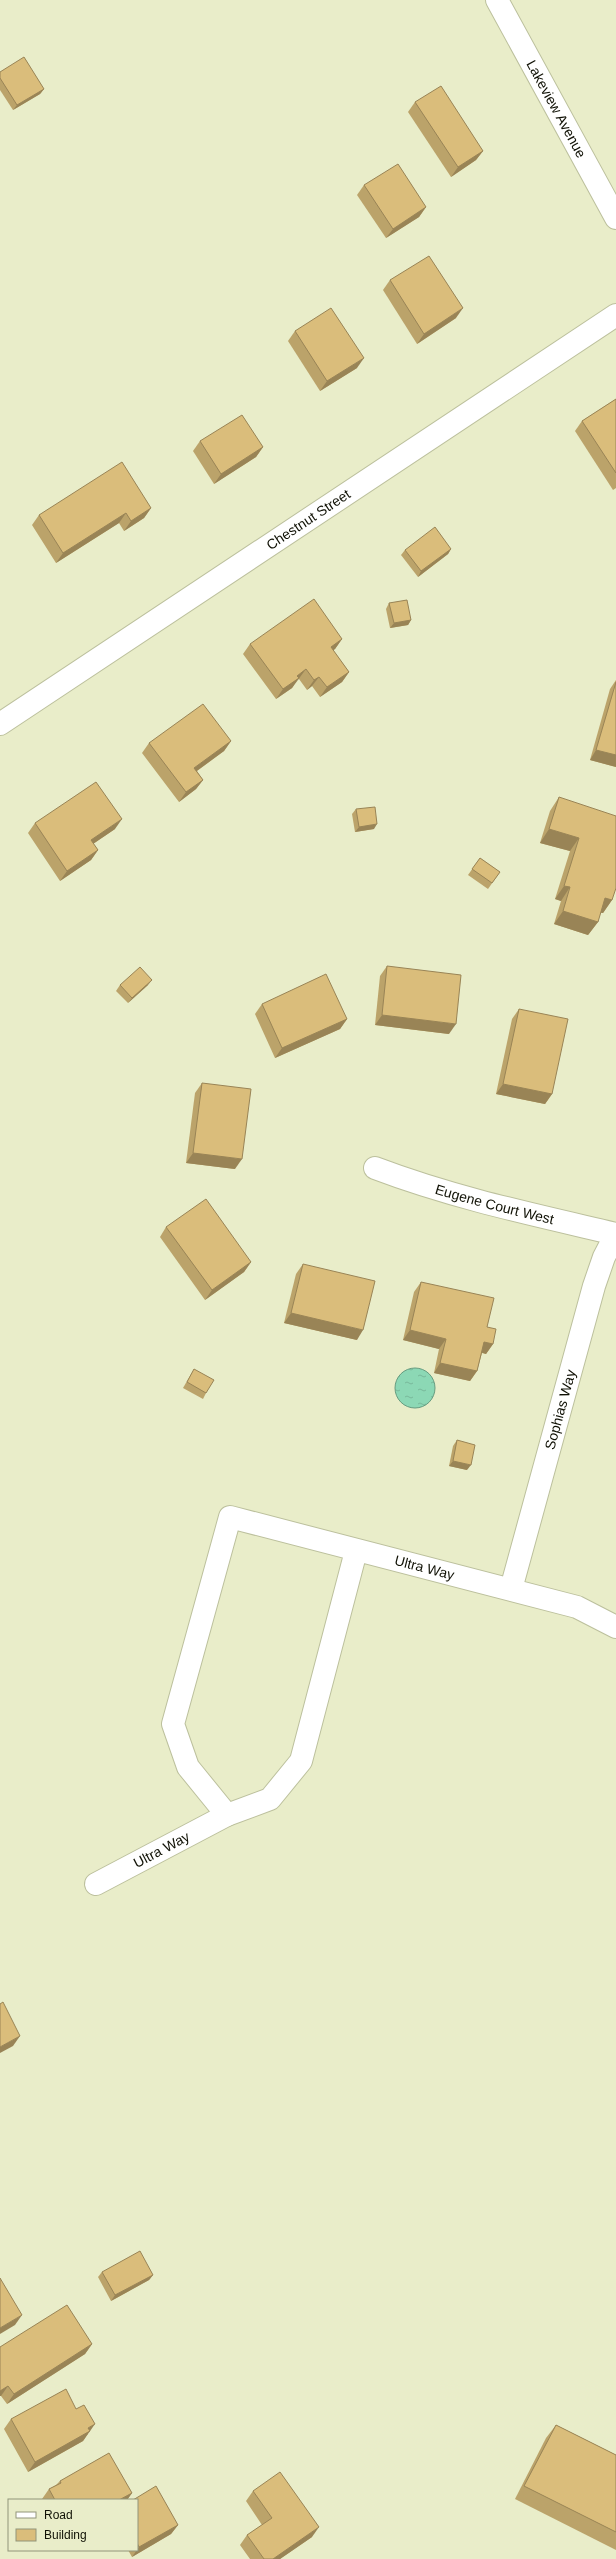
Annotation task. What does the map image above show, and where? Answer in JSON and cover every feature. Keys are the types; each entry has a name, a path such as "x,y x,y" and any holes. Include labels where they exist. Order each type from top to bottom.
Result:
{"street":[{"name":"Lakeview Avenue","path":"497,0 616,218"},
{"name":"Chestnut Street","path":"0,724 616,315"},
{"name":"Eugene Court West","path":"375,1168 422,1186 470,1200 616,1234"},
{"name":"Sophias Way","path":"511,1589 594,1286 604,1257 616,1234"},
{"name":"Ultra Way","path":"227,1814 188,1767 173,1724 230,1517 356,1551 511,1589 577,1607 616,1627"},
{"name":"Ultra Way","path":"96,1884 227,1814 270,1799 301,1761 356,1551"}],"water":[{"path":"419,1368 426,1371 432,1377 435,1388 434,1396 426,1405 419,1408 411,1408 404,1405 396,1396 395,1384 398,1377 407,1369"}],"building":[{"path":"24,57 44,89 17,105 0,78 0,72"},
{"path":"441,86 483,151 458,167 415,102"},
{"path":"398,164 426,207 393,229 364,185"},
{"path":"429,256 463,308 424,334 390,280"},
{"path":"331,308 364,358 327,381 295,331"},
{"path":"616,399 616,473 582,421"},
{"path":"242,415 263,447 221,474 200,441"},
{"path":"122,462 151,508 131,521 126,513 63,553 39,515"},
{"path":"435,527 451,549 421,571 405,550"},
{"path":"314,599 342,639 331,647 349,672 327,687 319,677 314,680 306,669 297,676 299,678 283,689 250,644"},
{"path":"407,600 411,620 394,623 389,603"},
{"path":"616,682 616,755 596,750"},
{"path":"203,704 231,741 194,768 203,780 186,792 149,743"},
{"path":"96,782 122,819 91,840 98,850 67,871 35,823"},
{"path":"559,797 616,816 616,888 612,900 605,898 598,922 563,911 570,887 564,886 579,838 549,829"},
{"path":"375,807 377,824 359,827 356,809"},
{"path":"480,858 500,872 492,883 472,869"},
{"path":"387,966 461,975 456,1024 382,1015"},
{"path":"140,967 152,980 132,998 120,985"},
{"path":"326,974 347,1019 282,1048 262,1004"},
{"path":"519,1009 568,1019 552,1094 503,1084"},
{"path":"202,1083 251,1089 242,1159 193,1153"},
{"path":"206,1199 251,1262 212,1290 166,1227"},
{"path":"303,1264 375,1281 363,1330 291,1313"},
{"path":"421,1282 494,1298 487,1327 496,1329 493,1344 484,1342 477,1371 440,1363 446,1339 410,1330"},
{"path":"194,1369 214,1380 206,1393 187,1382"},
{"path":"457,1440 475,1445 471,1465 453,1461"},
{"path":"3,2002 20,2036 0,2047 0,2004"},
{"path":"140,2251 153,2275 115,2295 102,2272"},
{"path":"0,2278 22,2315 0,2328"},
{"path":"67,2305 92,2344 14,2394 8,2386 0,2391 0,2347"},
{"path":"66,2389 76,2409 84,2405 95,2424 88,2428 90,2431 35,2462 11,2419"},
{"path":"556,2425 616,2455 616,2532 524,2486"},
{"path":"109,2453 132,2493 121,2499 54,2499 49,2489 61,2483 60,2481"},
{"path":"280,2472 319,2527 273,2559 264,2559 247,2535 272,2518 253,2491"},
{"path":"156,2486 178,2525 139,2547 138,2499 135,2499"}]}
